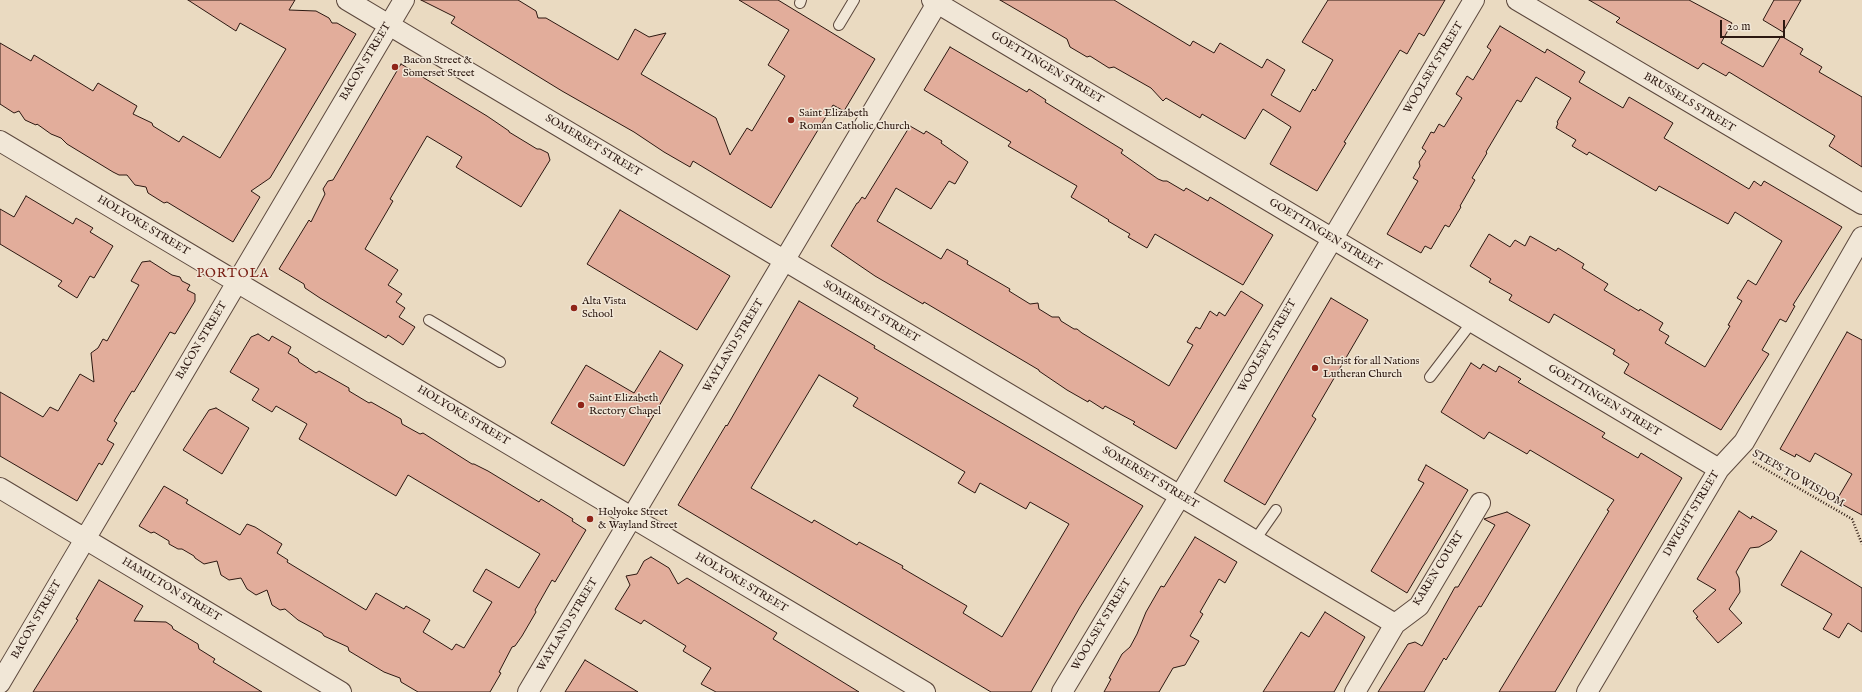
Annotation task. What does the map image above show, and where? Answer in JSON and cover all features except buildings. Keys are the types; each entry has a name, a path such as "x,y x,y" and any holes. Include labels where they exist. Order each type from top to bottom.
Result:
{"street":[{"name":"SOMERSET STREET","path":"347,0 1395,624"},
{"name":"BACON STREET","path":"0,683 404,0"},
{"name":"WOOLSEY STREET","path":"1062,692 1474,0"},
{"name":"BRUSSELS STREET","path":"1517,0 1862,204"},
{"name":"GOETTINGEN STREET","path":"936,1 1719,469"},
{"name":"WAYLAND STREET","path":"528,692 785,260 936,1"},
{"name":"HOLYOKE STREET","path":"0,140 926,692"},
{"name":"DWIGHT STREET","path":"1587,692 1719,469 1744,442 1862,237"},
{"name":"HAMILTON STREET","path":"0,488 341,692"},
{"name":"KAREN COURT","path":"1355,692 1395,624 1419,606 1480,503"}],"lane":[{"path":"839,25 854,0"},
{"path":"429,320 500,362"},
{"path":"1430,377 1472,322"},
{"path":"1255,540 1276,510"}],"path":[{"name":"STEPS TO WISDOM","path":"1736,452 1852,519 1862,544"}],"place":[{"name":"Bacon Street & Somerset Street","path":"395,67"},
{"name":"Saint Elizabeth Roman Catholic Church","path":"791,120"},
{"name":"Alta Vista School","path":"574,308"},
{"name":"Christ for all Nations Lutheran Church","path":"1315,368"},
{"name":"Saint Elizabeth Rectory Chapel","path":"581,405"},
{"name":"Holyoke Street & Wayland Street","path":"590,519"}],"district":[{"name":"PORTOLA","path":"233,274"}]}
